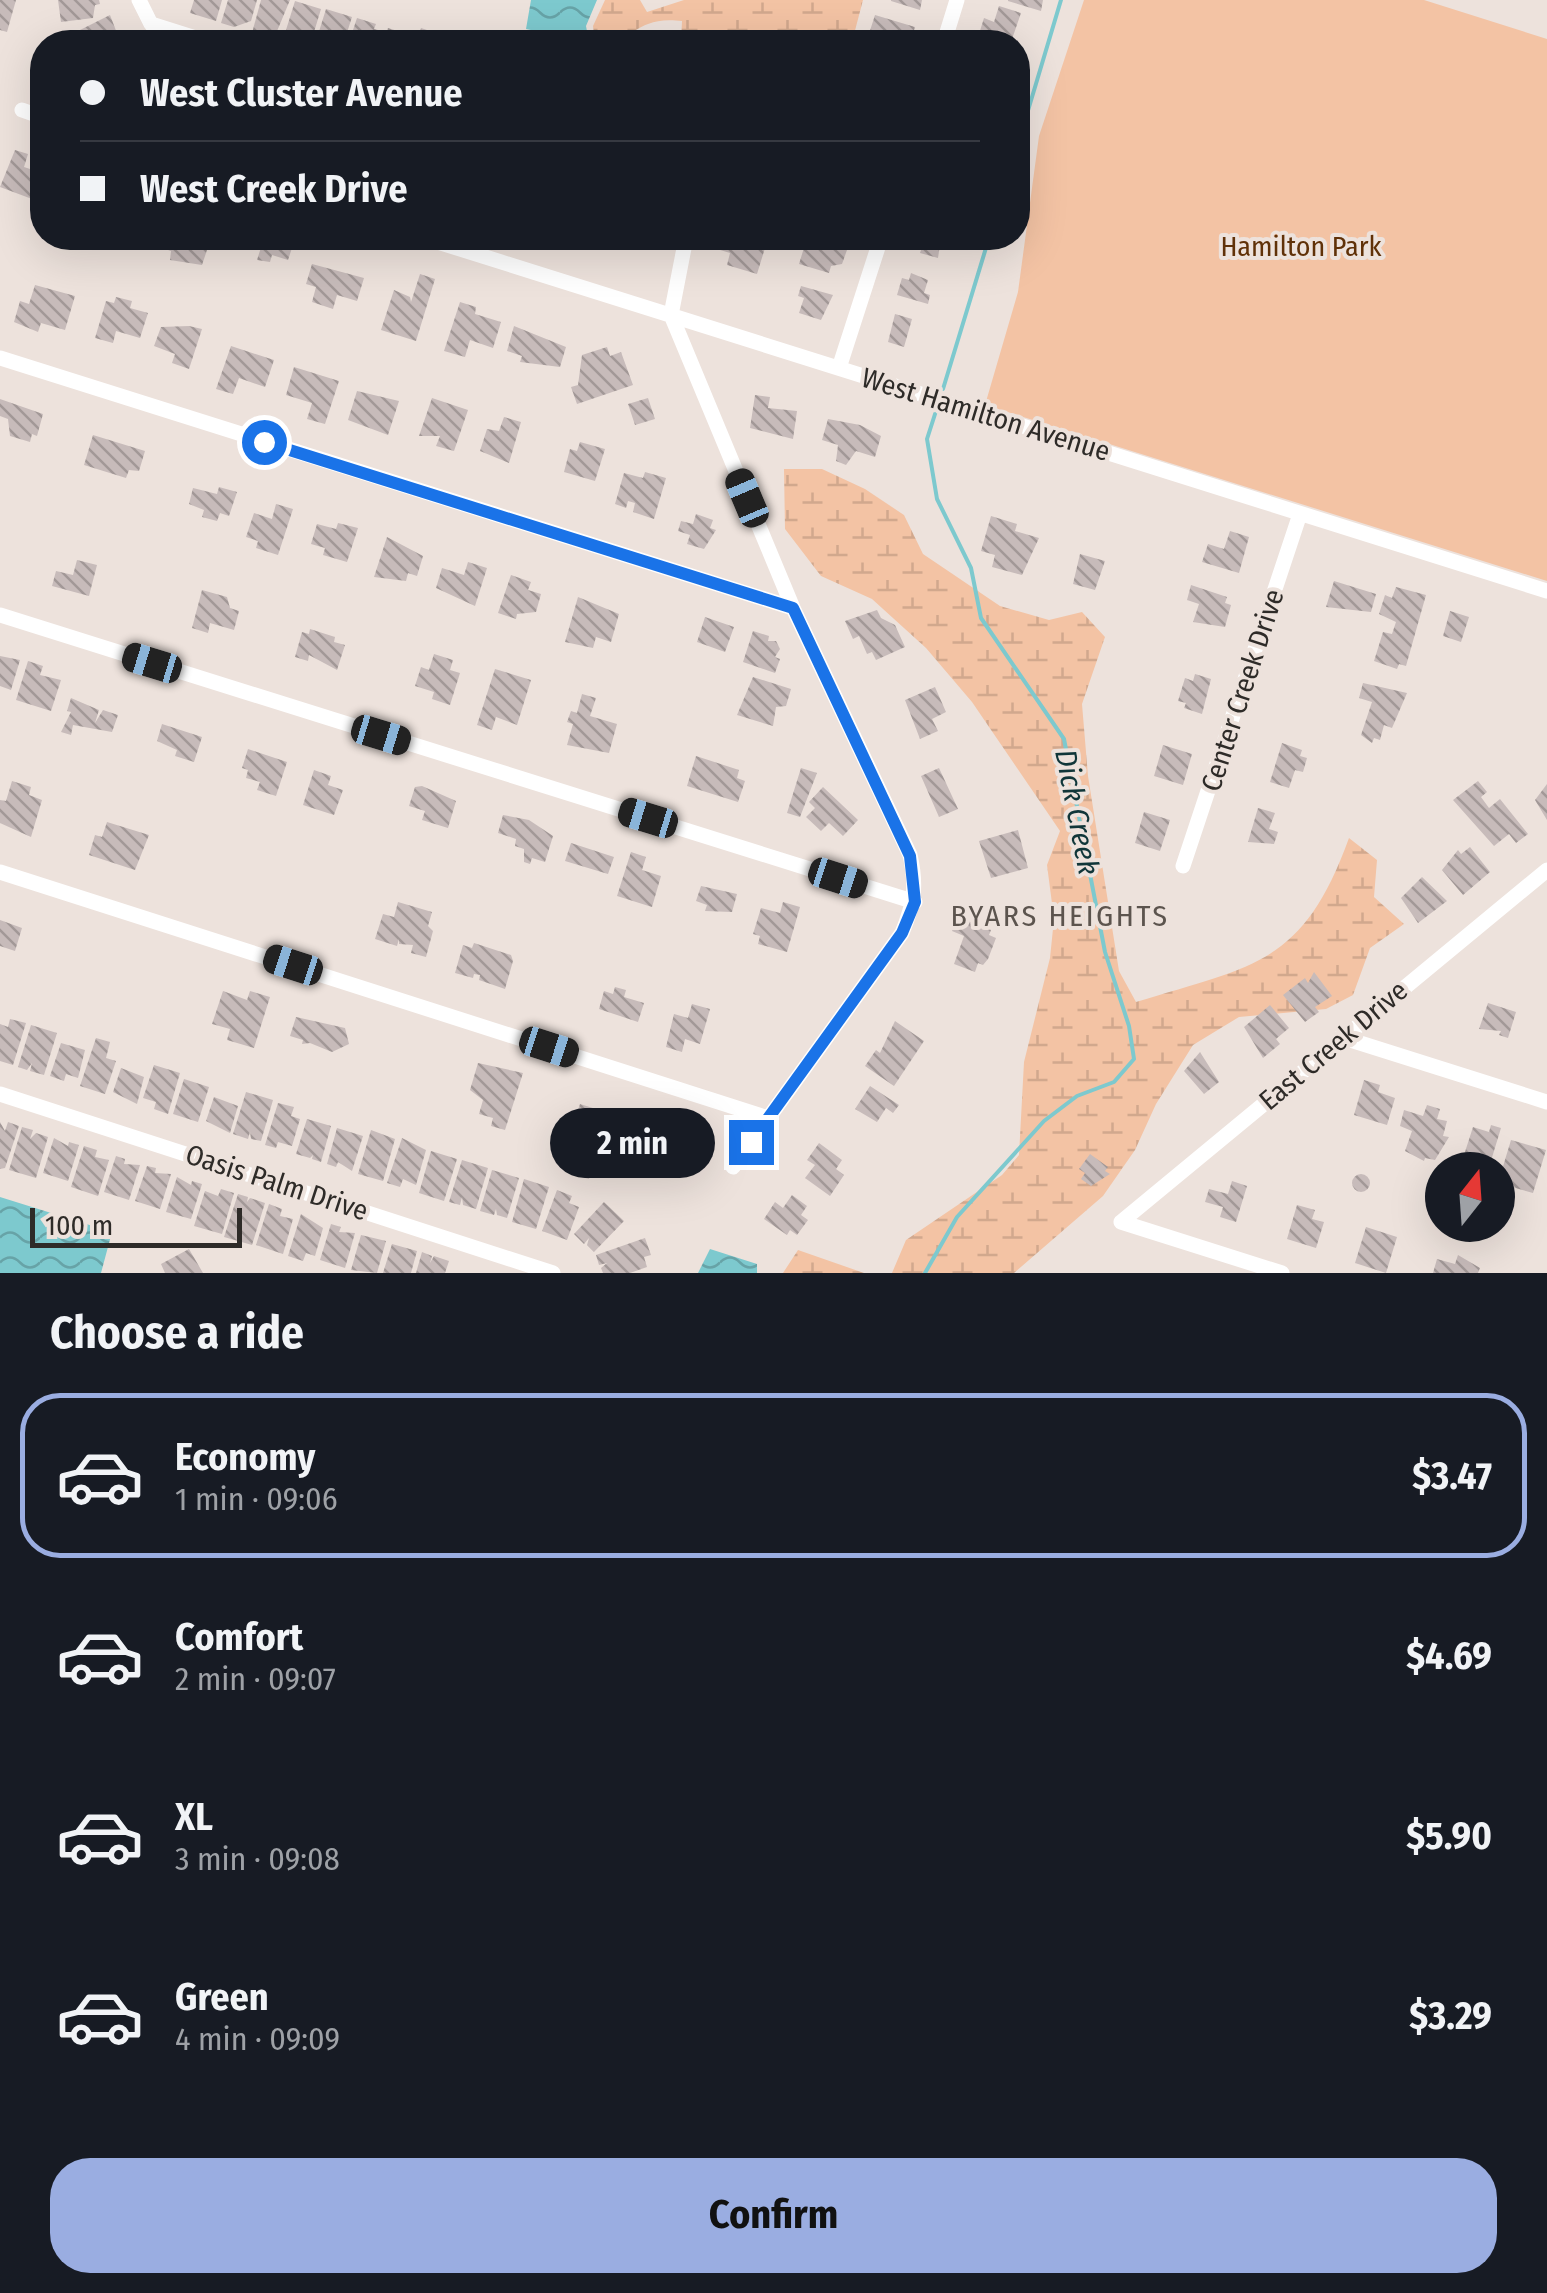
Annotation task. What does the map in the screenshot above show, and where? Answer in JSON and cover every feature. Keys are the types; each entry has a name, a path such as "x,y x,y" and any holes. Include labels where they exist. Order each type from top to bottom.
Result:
{"street":[{"path":"138,0 151,24 170,30"},
{"path":"948,30 957,0"},
{"path":"22,110 30,113"},
{"name":"West Hamilton Avenue","path":"464,250 1547,592"},
{"path":"684,250 671,315 793,608 910,856 915,902 902,933 733,1167"},
{"path":"840,368 877,250"},
{"path":"0,358 793,608"},
{"name":"Center Creek Drive","path":"1183,866 1300,514"},
{"path":"0,615 915,902"},
{"name":"East Creek Drive","path":"1282,1273 1121,1222 1547,870"},
{"path":"0,872 768,1118"},
{"path":"1341,1037 1547,1102"},
{"name":"Oasis Palm Drive","path":"0,1094 553,1273"}],"green space":[{"path":"605,0 640,0 647,12 684,0 863,0 855,30 682,30 682,21 666,20 635,30 594,30"},
{"name":"Hamilton Park","path":"1084,0 1424,0 1547,39 1547,581 985,405 1018,292 1024,250 1030,250 1030,203 1039,136"},
{"path":"784,469 822,469 865,489 904,515 923,554 1000,606 1049,620 1082,612 1105,637 1082,704 1088,776 1119,971 1136,1002 1213,979 1270,954 1293,936 1313,912 1332,880 1349,838 1377,860 1374,897 1404,924 1370,948 1353,995 1326,1009 1239,1017 1193,1045 1156,1104 1135,1150 1103,1196 1014,1273 892,1273 906,1240 1002,1175 1019,1155 1024,1062 1050,958 1054,919 1047,865 1060,831 972,702 926,648 872,599 821,576 785,529"},
{"path":"798,1250 864,1273 783,1273"}],"water":[{"path":"531,0 597,0 587,30 526,29"},
{"path":"0,1197 112,1232 101,1273 0,1273"},
{"path":"710,1249 757,1264 757,1273 698,1273"}],"building":[{"path":"0,0 16,0 7,32 0,30"},
{"path":"58,0 99,0 100,4 95,5 93,18 61,22"},
{"path":"194,0 222,0 216,21 190,13"},
{"path":"228,0 257,0 251,21 234,27 221,23"},
{"path":"261,0 290,0 278,30 253,30"},
{"path":"891,0 922,0 920,10 891,1"},
{"path":"1008,0 1043,0 1041,11 1008,1"},
{"path":"295,1 321,9 315,30 286,30"},
{"path":"999,6 1021,13 1015,30 980,30 984,18 994,22"},
{"path":"326,9 352,17 348,30 319,30"},
{"path":"110,15 116,30 80,30"},
{"path":"875,15 915,27 914,30 870,30"},
{"path":"357,18 376,24 374,29 378,30 353,30"},
{"path":"15,150 28,154 24,167 30,169 30,198 0,187"},
{"path":"168,250 207,250 202,265 170,260"},
{"path":"260,250 291,250 288,260 272,255 270,262 257,260"},
{"path":"720,250 764,250 757,274 727,265 730,253"},
{"path":"803,250 847,250 842,264 831,266 829,273 799,264"},
{"path":"921,250 939,250 938,258 920,253"},
{"path":"312,264 364,278 357,301 337,295 333,309 312,302 316,287 306,284"},
{"path":"911,273 928,280 924,293 930,295 928,304 897,295 902,278 909,280"},
{"path":"420,274 435,279 416,341 381,330 394,290 410,297 411,302"},
{"path":"35,285 75,296 65,330 41,323 38,332 14,322 20,301 29,304"},
{"path":"801,286 833,295 821,320 799,313 804,298 798,296"},
{"path":"116,297 132,301 130,308 148,313 140,338 116,331 113,343 95,338 106,301 114,303"},
{"path":"460,302 476,307 475,314 501,322 493,348 470,340 465,357 444,351"},
{"path":"895,314 912,319 904,347 888,342"},
{"path":"514,326 566,347 560,367 520,362 522,356 507,351"},
{"path":"161,327 202,329 189,369 172,363 175,354 154,346"},
{"path":"231,346 274,360 265,387 239,378 233,394 216,389"},
{"path":"607,347 610,356 621,352 633,385 577,404 571,387 578,385 582,355"},
{"path":"294,367 339,381 325,424 307,419 312,403 286,395"},
{"path":"357,391 399,401 388,435 348,420"},
{"path":"755,395 770,397 768,408 797,411 793,439 750,428"},
{"path":"432,398 468,410 454,451 436,446 440,436 419,436"},
{"path":"648,398 655,419 635,425 628,404"},
{"path":"0,399 43,414 37,436 32,434 30,442 10,436 8,419 0,416"},
{"path":"504,417 521,422 509,463 480,451 487,429 499,431"},
{"path":"828,419 860,425 881,436 875,457 856,451 846,465 836,461 838,445 822,440"},
{"path":"93,435 145,451 139,471 129,470 126,478 84,465"},
{"path":"580,442 605,449 595,481 564,472 570,449 577,451"},
{"path":"645,472 666,478 654,519 633,512 635,503 628,501 626,508 615,504 624,473 643,478"},
{"path":"219,487 237,492 229,516 220,513 217,521 202,517 204,510 189,504 193,488 217,494"},
{"path":"276,504 293,509 278,555 256,548 258,541 246,537 254,513 272,519"},
{"path":"696,514 713,520 710,528 716,530 704,549 687,544 690,535 678,531 681,521 693,524"},
{"path":"991,516 1017,524 1015,531 1039,538 1022,575 992,567 995,555 981,551"},
{"path":"338,523 358,528 347,562 323,555 325,548 311,544 317,524 336,529"},
{"path":"1230,531 1249,537 1239,573 1202,562 1208,544 1224,549"},
{"path":"387,537 423,556 417,576 408,573 406,581 374,577"},
{"path":"1080,554 1105,561 1095,590 1073,584"},
{"path":"77,560 97,565 89,596 52,586 56,571 73,575"},
{"path":"468,562 487,568 475,606 436,588 442,568 464,575"},
{"path":"511,575 531,582 528,590 541,594 536,612 517,614 516,619 498,613"},
{"path":"1334,581 1376,594 1371,612 1326,607"},
{"path":"1191,585 1227,597 1225,603 1231,605 1225,627 1193,622 1199,604 1187,600"},
{"path":"1396,587 1426,595 1406,666 1399,664 1397,669 1374,661 1383,632 1392,634 1396,622 1379,614 1385,595 1392,598"},
{"path":"202,590 227,597 230,608 239,611 234,630 210,623 208,633 192,628"},
{"path":"578,597 619,614 611,642 596,637 593,648 565,642"},
{"path":"877,610 881,618 895,625 905,647 876,660 872,652 867,654 859,636 853,639 845,621"},
{"path":"1450,611 1469,617 1461,642 1443,636"},
{"path":"705,617 734,627 725,652 697,642"},
{"path":"310,629 335,637 334,642 345,645 337,670 309,655 308,661 295,657 302,632 309,634"},
{"path":"753,631 769,636 768,641 776,641 780,649 775,657 780,659 775,673 743,662"},
{"path":"434,654 453,660 450,670 460,673 450,705 432,699 434,692 415,686 421,667 429,670"},
{"path":"0,656 20,660 11,690 0,686"},
{"path":"28,661 43,666 40,675 61,680 51,711 16,700"},
{"path":"495,669 531,680 517,725 496,717 492,730 477,725"},
{"path":"1195,674 1211,679 1202,714 1184,708 1186,703 1178,701 1185,678 1193,681"},
{"path":"753,677 791,689 786,706 776,707 773,726 737,715"},
{"path":"1363,683 1407,693 1392,728 1384,725 1380,740 1374,738 1372,743 1361,735 1372,702 1359,698"},
{"path":"935,687 946,712 932,719 938,731 920,739 905,700"},
{"path":"582,694 596,698 590,716 617,724 609,753 567,745 573,724 567,722 571,711 577,713"},
{"path":"71,698 99,710 95,723 103,710 118,715 112,732 73,725 71,735 61,732 71,712 67,711"},
{"path":"162,724 202,737 194,762 175,756 177,750 157,741"},
{"path":"1282,743 1302,750 1300,756 1307,758 1303,772 1295,770 1289,788 1270,782"},
{"path":"1163,745 1192,754 1183,785 1154,776"},
{"path":"248,749 287,762 276,796 257,790 260,782 246,778 248,770 242,768"},
{"path":"696,756 739,770 737,778 745,781 738,802 687,786"},
{"path":"801,768 817,773 800,817 787,813"},
{"path":"939,768 958,809 939,817 921,776"},
{"path":"314,770 331,776 328,785 343,790 334,815 303,805"},
{"path":"12,781 31,787 29,795 42,800 31,837 0,823 0,800 6,801"},
{"path":"1478,781 1487,792 1481,797 1489,808 1500,799 1528,834 1516,843 1509,834 1494,846 1453,800"},
{"path":"1547,784 1547,820 1535,800"},
{"path":"422,786 456,801 448,828 422,820 425,811 409,806 415,787"},
{"path":"823,787 858,820 843,836 829,823 821,831 806,817 815,808 809,802"},
{"path":"1258,808 1275,813 1269,829 1278,832 1274,844 1248,842"},
{"path":"1144,812 1170,820 1160,851 1135,843"},
{"path":"503,815 529,820 553,836 545,862 532,858 530,864 524,862 524,849 515,846 516,839 498,833"},
{"path":"107,822 149,835 135,870 89,855 95,835 102,837"},
{"path":"1018,830 1028,868 991,878 979,841"},
{"path":"571,843 614,857 608,874 565,861"},
{"path":"1470,847 1490,872 1463,895 1442,870 1458,850 1461,854"},
{"path":"631,852 646,857 642,870 661,876 652,907 617,896"},
{"path":"1422,877 1447,901 1418,923 1401,898"},
{"path":"701,886 737,894 732,912 705,911 707,905 696,901"},
{"path":"398,902 432,912 428,926 433,931 426,957 411,953 413,945 399,944 399,939 397,946 375,939 383,914 394,917"},
{"path":"783,902 800,907 787,952 758,944 760,936 753,934 761,908 780,913"},
{"path":"958,917 991,930 989,935 996,938 988,959 983,965 978,963 975,972 954,964 964,936 952,931"},
{"path":"0,920 22,928 15,951 0,946"},
{"path":"474,943 511,955 513,961 505,989 479,980 480,975 474,974 473,978 455,973 463,945 472,948"},
{"path":"1314,972 1332,996 1315,1007 1319,1012 1305,1022 1283,995 1305,978 1308,983"},
{"path":"615,987 626,990 624,997 644,1003 638,1022 599,1009 604,991 613,994"},
{"path":"223,991 247,1000 250,991 270,997 254,1048 227,1040 230,1029 212,1024"},
{"path":"1488,1003 1516,1012 1508,1038 1499,1035 1501,1031 1479,1029"},
{"path":"692,1004 710,1009 700,1044 685,1039 682,1052 666,1047 674,1014 688,1018"},
{"path":"1270,1005 1289,1028 1276,1039 1280,1044 1263,1058 1244,1027"},
{"path":"296,1017 345,1028 349,1044 332,1052 310,1043 302,1044 303,1040 290,1036"},
{"path":"10,1019 26,1023 13,1065 0,1061 0,1024 8,1027"},
{"path":"895,1021 924,1041 894,1086 865,1066 876,1050 880,1053"},
{"path":"31,1025 57,1033 44,1075 30,1071 32,1063 27,1070 18,1067"},
{"path":"96,1038 110,1042 106,1058 116,1061 105,1094 80,1086"},
{"path":"61,1043 85,1050 78,1078 66,1074 64,1081 50,1076"},
{"path":"1200,1052 1219,1082 1204,1094 1184,1071"},
{"path":"478,1063 523,1073 505,1130 491,1126 493,1118 479,1114 483,1100 470,1090"},
{"path":"154,1065 180,1073 168,1114 154,1109 156,1102 143,1098"},
{"path":"121,1068 144,1077 137,1104 113,1092"},
{"path":"184,1079 209,1087 198,1122 173,1114"},
{"path":"1364,1080 1380,1085 1378,1092 1395,1098 1387,1125 1354,1115"},
{"path":"870,1086 899,1105 893,1113 886,1108 877,1122 855,1109"},
{"path":"246,1092 273,1100 261,1141 251,1139 250,1132 248,1139 233,1134"},
{"path":"214,1097 238,1106 230,1133 206,1121"},
{"path":"278,1103 294,1107 291,1116 300,1119 292,1146 278,1142 276,1148 265,1145"},
{"path":"580,1104 609,1113 606,1120 624,1125 616,1152 582,1142 584,1135 571,1131"},
{"path":"1427,1105 1440,1109 1437,1119 1447,1121 1443,1136 1449,1137 1440,1152 1425,1152 1424,1161 1405,1151 1412,1131 1400,1126 1404,1110 1423,1116"},
{"path":"654,1117 674,1123 672,1131 693,1137 684,1169 642,1157"},
{"path":"307,1119 331,1126 321,1162 312,1159 313,1155 310,1158 296,1154"},
{"path":"0,1122 5,1131 8,1122 19,1126 5,1168 0,1169"},
{"path":"1491,1125 1501,1128 1494,1152 1465,1152 1473,1127 1489,1132"},
{"path":"22,1127 33,1130 30,1139 36,1133 48,1137 36,1178 9,1170"},
{"path":"337,1128 363,1136 352,1171 338,1162 336,1167 327,1164"},
{"path":"371,1130 395,1139 383,1181 358,1174"},
{"path":"54,1138 68,1146 69,1142 79,1145 68,1181 43,1173"},
{"path":"402,1138 426,1150 416,1185 403,1179 400,1187 387,1183"},
{"path":"1511,1140 1546,1150 1533,1193 1515,1188 1515,1152 1507,1152"},
{"path":"819,1143 842,1160 836,1169 844,1175 830,1196 805,1178 815,1165 807,1160"},
{"path":"84,1146 97,1150 95,1157 109,1160 98,1196 71,1187"},
{"path":"431,1151 457,1159 444,1201 419,1193"},
{"path":"1090,1154 1108,1167 1105,1171 1110,1174 1091,1186 1081,1179 1085,1173 1079,1169"},
{"path":"116,1156 125,1159 124,1164 140,1165 129,1200 104,1192"},
{"path":"462,1160 488,1168 476,1209 463,1205 462,1197 460,1205 449,1202"},
{"path":"573,1164 592,1169 589,1179 570,1174"},
{"path":"147,1166 156,1168 155,1173 171,1174 160,1209 135,1201"},
{"path":"492,1170 519,1178 507,1218 497,1215 496,1209 494,1215 480,1211"},
{"path":"1361,1174 1370,1183 1361,1192 1352,1183"},
{"path":"177,1177 191,1185 192,1181 202,1184 191,1219 166,1212"},
{"path":"524,1179 549,1187 536,1229 512,1222"},
{"path":"1232,1181 1247,1186 1236,1222 1220,1217 1223,1207 1205,1202 1209,1189 1228,1194"},
{"path":"221,1189 234,1193 222,1234 194,1226 205,1191 218,1196"},
{"path":"557,1190 572,1196 569,1203 579,1207 567,1240 542,1231"},
{"path":"238,1194 248,1197 247,1202 250,1198 265,1203 252,1245 224,1237"},
{"path":"792,1195 807,1206 801,1215 808,1220 797,1235 790,1230 787,1235 764,1219 775,1202 783,1208"},
{"path":"604,1202 624,1221 594,1252 587,1245 589,1238 584,1244 574,1234"},
{"path":"269,1204 282,1209 280,1216 293,1219 283,1254 256,1245"},
{"path":"1297,1205 1315,1210 1312,1219 1324,1222 1316,1248 1287,1239"},
{"path":"301,1214 323,1228 315,1256 306,1253 303,1261 288,1256"},
{"path":"331,1224 341,1227 339,1232 355,1233 345,1268 320,1260"},
{"path":"1366,1227 1397,1237 1386,1273 1355,1263"},
{"path":"361,1235 386,1241 377,1273 351,1270"},
{"path":"645,1238 651,1255 644,1257 647,1267 630,1273 603,1273 601,1268 607,1263 599,1265 596,1255"},
{"path":"392,1244 417,1251 411,1273 383,1273"},
{"path":"189,1249 203,1273 165,1273 161,1264"},
{"path":"422,1252 432,1256 430,1263 434,1256 449,1261 445,1273 416,1273"},
{"path":"1458,1255 1480,1268 1478,1273 1433,1273 1437,1259 1455,1264"}],"waterway":[{"name":"Dick Creek","path":"1030,104 1061,0"},
{"name":"Dick Creek","path":"943,389 985,250"},
{"name":"Dick Creek","path":"925,1273 957,1217 1044,1121 1077,1096 1114,1082 1134,1059 1129,1026 1105,952 1064,739 981,618 971,568 937,499 927,439 936,411"}],"district":[{"name":"BYARS HEIGHTS","path":"1060,916"}],"route":[{"path":"264,442 793,608 910,856 915,902 902,933 751,1142"}]}
